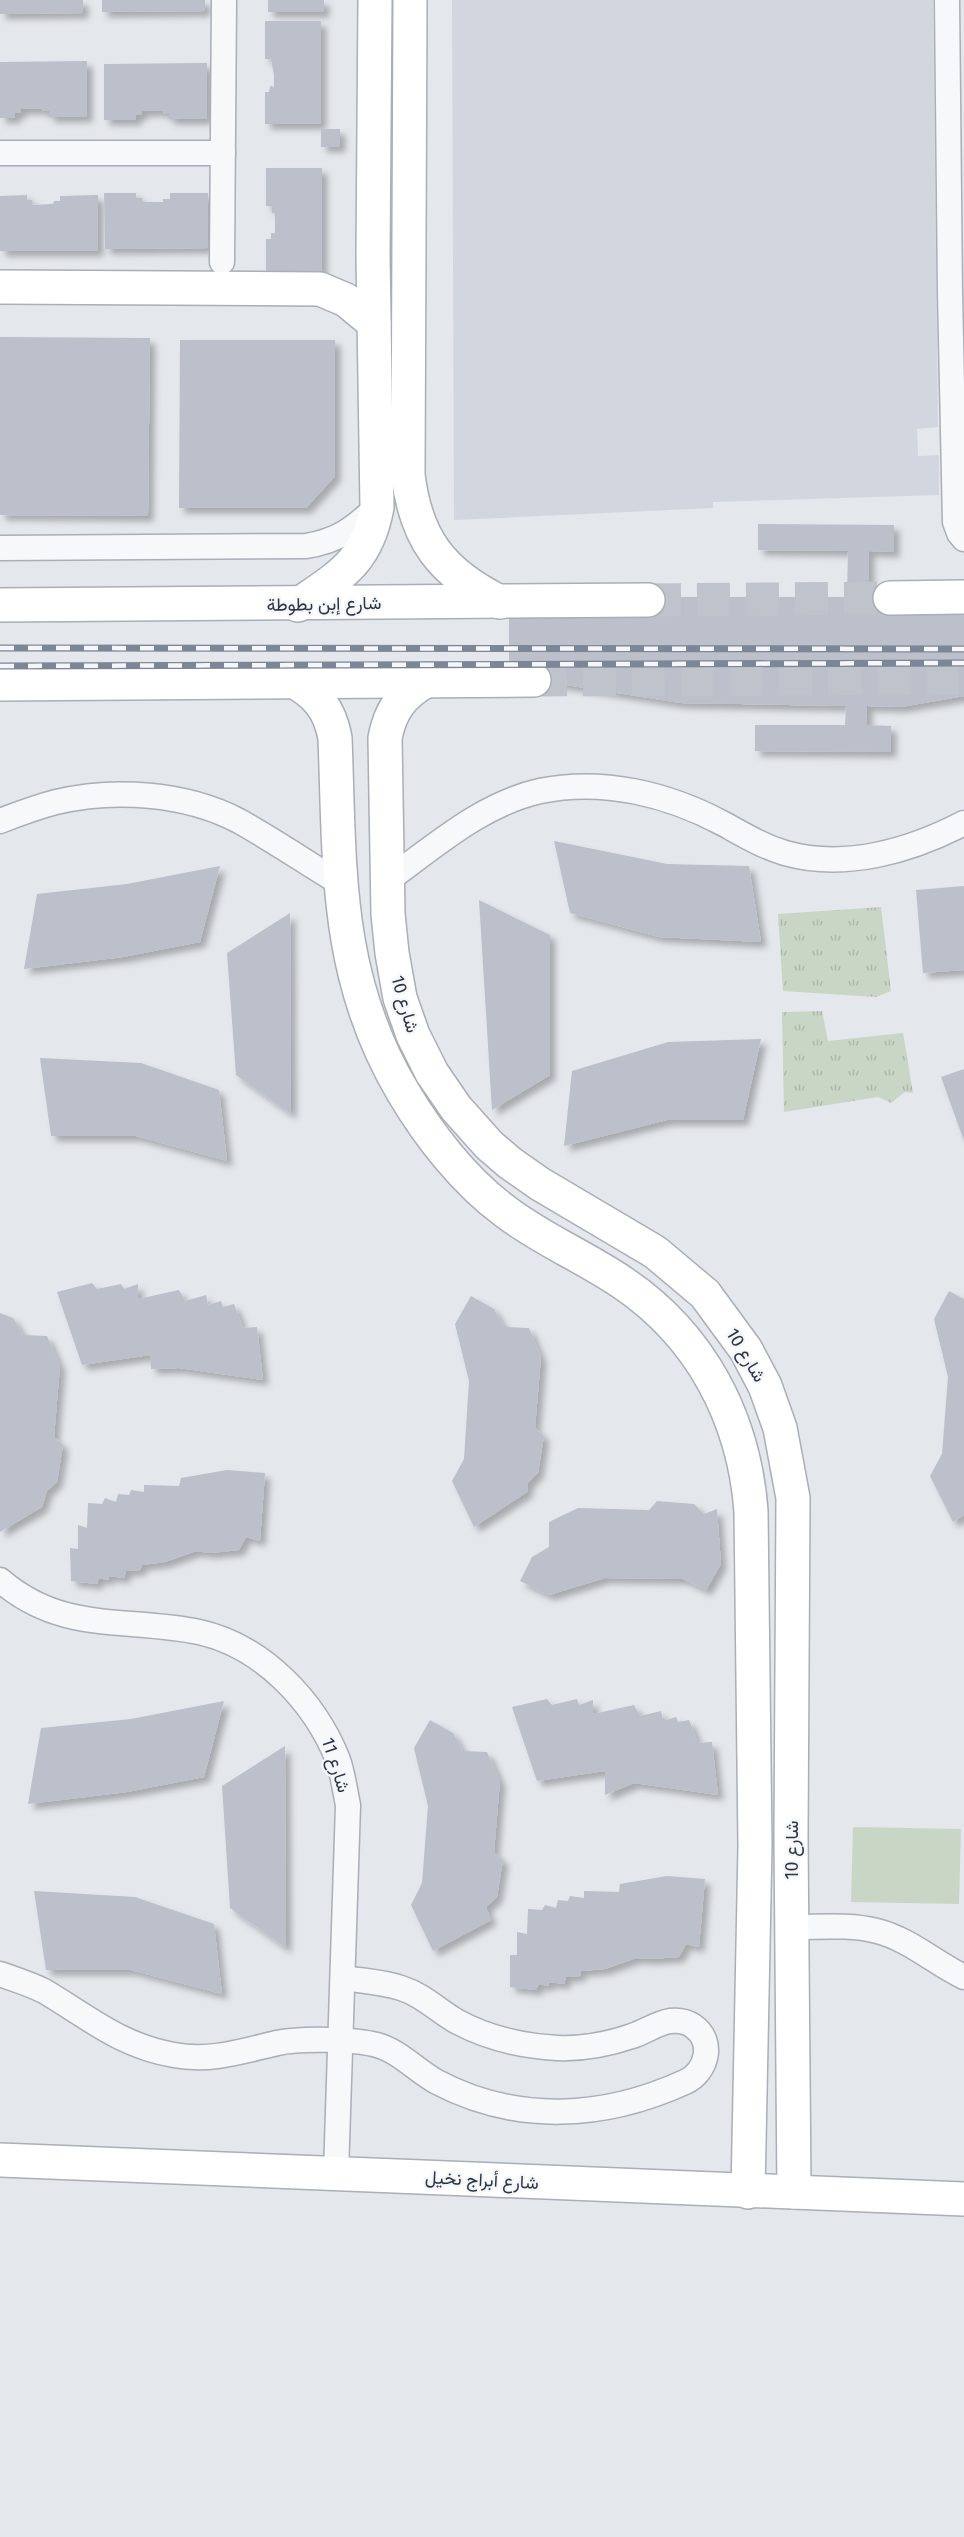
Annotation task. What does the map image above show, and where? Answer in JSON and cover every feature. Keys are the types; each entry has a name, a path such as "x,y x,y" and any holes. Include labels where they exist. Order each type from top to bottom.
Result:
{"street":[{"path":"222,262 224,0"},
{"path":"298,605 354,563 367,545 377,507 374,323 375,0"},
{"path":"410,0 408,475 411,502 420,528 434,552 452,572 474,589 500,602"},
{"path":"947,0 957,256 956,522 964,539"},
{"path":"0,153 223,153"},
{"path":"0,286 320,289 346,300 374,323"},
{"path":"0,548 306,546 328,542 346,533 377,507"},
{"path":"890,598 962,594"},
{"name":"شارع إبن بطوطة","path":"0,605 298,605 648,600"},
{"path":"0,684 534,680"},
{"name":"شارع 10","path":"291,681 305,687 316,697 326,709 332,723 335,738 340,883 350,957 360,997 379,1046 403,1092 432,1136 466,1176 505,1211 548,1240 624,1283 658,1311 688,1343 710,1375 728,1409 741,1445 748,1478 751,1511 755,1846 748,2192"},
{"name":"شارع 10","path":"426,681 402,698 387,723 384,738 388,914 400,998 413,1035 432,1073 456,1108 489,1146 540,1184 655,1252 705,1294 746,1350 765,1386 780,1428 793,1498 794,2192"},
{"path":"388,867 422,856 468,823 514,799 539,792 591,786 617,787 654,796 698,812 755,842 786,853 819,859 852,859 885,854 964,823"},
{"path":"0,821 56,802 102,795 148,796 194,804 237,820 340,883"},
{"path":"360,997 380,992 400,998"},
{"name":"شارع 11","path":"0,1580 35,1603 67,1617 201,1633 226,1642 247,1652 282,1677 306,1702 325,1731 339,1763 348,1805 336,2174"},
{"path":"753,1923 760,1955 768,1970 774,1973 782,1972 788,1967 793,1942 860,1928 879,1931 900,1940 964,1977"},
{"path":"0,1974 41,1990 104,2031 134,2045 174,2055 229,2055 294,2041 376,2045 446,2086 485,2102 536,2112 589,2112 640,2101 689,2080 699,2072 705,2061 706,2047 702,2035 692,2025 680,2021 667,2022 633,2036 597,2045 561,2048 524,2045 488,2035 455,2020 438,2007 402,1988 344,1978"},
{"name":"شارع أبراج نخيل","path":"0,2160 964,2199"}],"shaded area":[{"path":"452,0 933,0 938,427 917,429 918,456 939,455 939,495 713,502 713,508 454,520"}],"green space":[{"path":"881,907 891,991 876,997 783,991 778,914"},
{"path":"822,1011 828,1041 903,1033 913,1093 905,1092 891,1103 878,1097 784,1112 782,1012"},
{"path":"853,1827 961,1829 959,1904 851,1902"}],"building":[{"path":"0,0 83,0 83,13 0,14"},
{"path":"102,0 205,0 205,11 102,12"},
{"path":"268,0 324,0 324,12 268,12"},
{"path":"265,21 321,21 321,124 265,124 265,92 269,92 270,86 274,87 274,75 271,59 265,59"},
{"path":"87,61 87,117 49,117 49,111 42,111 42,109 21,109 21,113 15,113 15,118 0,118 0,62"},
{"path":"207,63 207,119 169,119 169,114 163,114 163,111 142,111 142,115 136,115 136,120 104,120 104,64"},
{"path":"321,129 340,129 340,147 321,147"},
{"path":"266,168 322,168 322,271 266,271 266,239 271,239 271,233 275,233 275,213 272,213 272,206 266,206"},
{"path":"104,193 136,193 136,198 142,198 142,202 163,202 163,199 170,199 170,193 208,193 208,248 105,249"},
{"path":"27,195 27,200 32,200 32,205 53,204 54,201 60,201 60,196 98,195 98,251 0,251 0,196"},
{"path":"0,337 150,338 148,516 0,515"},
{"path":"180,340 335,340 335,476 306,508 179,508"},
{"path":"758,524 894,525 894,552 869,551 869,597 887,597 964,610 964,696 901,707 867,706 867,725 891,726 891,752 755,751 755,725 845,725 846,706 681,703 509,676 509,616 676,597 847,597 848,551 758,550"},
{"path":"554,841 667,864 749,866 761,942 659,937 570,913"},
{"path":"220,866 200,942 123,957 24,969 37,894 127,884"},
{"path":"964,886 964,970 923,973 916,890"},
{"path":"479,900 550,935 550,1075 492,1110"},
{"path":"290,913 291,1114 236,1075 227,953"},
{"path":"761,1039 743,1120 667,1120 564,1146 572,1071 668,1042"},
{"path":"40,1058 141,1063 219,1090 227,1161 136,1136 51,1136"},
{"path":"964,1069 964,1141 941,1077"},
{"path":"92,1283 97,1289 121,1284 124,1289 138,1284 138,1299 179,1290 185,1301 206,1295 208,1305 221,1301 223,1307 234,1304 243,1328 257,1327 263,1380 179,1368 151,1369 150,1355 82,1365 57,1292"},
{"path":"949,1291 964,1299 964,1515 953,1522 930,1476 942,1454 948,1377 934,1319"},
{"path":"471,1296 494,1309 504,1327 529,1328 541,1357 535,1428 544,1436 538,1473 528,1483 527,1492 474,1527 452,1481 464,1459 469,1381 455,1324"},
{"path":"0,1313 13,1318 23,1335 47,1336 60,1366 54,1437 63,1445 57,1482 47,1491 42,1507 0,1532"},
{"path":"227,1470 265,1473 260,1541 246,1537 239,1550 210,1553 196,1551 165,1562 142,1565 140,1570 126,1571 124,1578 109,1576 108,1580 99,1578 97,1584 71,1581 70,1548 78,1549 78,1525 87,1528 88,1503 102,1504 105,1498 116,1502 118,1494 129,1495 131,1490 144,1492 144,1485 179,1486 181,1478"},
{"path":"657,1501 694,1504 704,1514 717,1509 721,1564 706,1590 683,1579 605,1578 549,1595 520,1581 532,1557 549,1547 549,1522 578,1508 649,1510"},
{"path":"547,1699 552,1705 577,1699 579,1705 593,1700 593,1714 634,1705 640,1716 661,1711 663,1721 676,1717 678,1722 689,1720 698,1743 712,1742 718,1795 634,1783 605,1795 605,1771 537,1781 512,1707"},
{"path":"224,1701 204,1777 127,1792 28,1804 41,1728 131,1719"},
{"path":"430,1720 453,1733 463,1751 487,1752 500,1781 494,1852 503,1860 497,1897 486,1907 491,1920 433,1951 411,1905 422,1883 428,1806 414,1748"},
{"path":"285,1746 286,1948 230,1908 222,1786"},
{"path":"667,1876 705,1879 699,1947 686,1944 679,1957 636,1958 605,1969 581,1971 580,1976 566,1977 564,1984 549,1982 548,1986 539,1984 536,1990 510,1987 510,1955 517,1955 517,1932 527,1934 528,1909 542,1910 545,1905 556,1908 558,1900 568,1901 570,1896 584,1898 584,1891 619,1892 620,1884"},
{"path":"34,1891 135,1897 214,1924 222,1994 131,1970 46,1970"}],"tunnel":[{"path":"648,600 890,598"},
{"path":"534,680 964,678"}],"railway":[{"path":"0,648 964,649"},
{"path":"0,666 964,663"}]}
